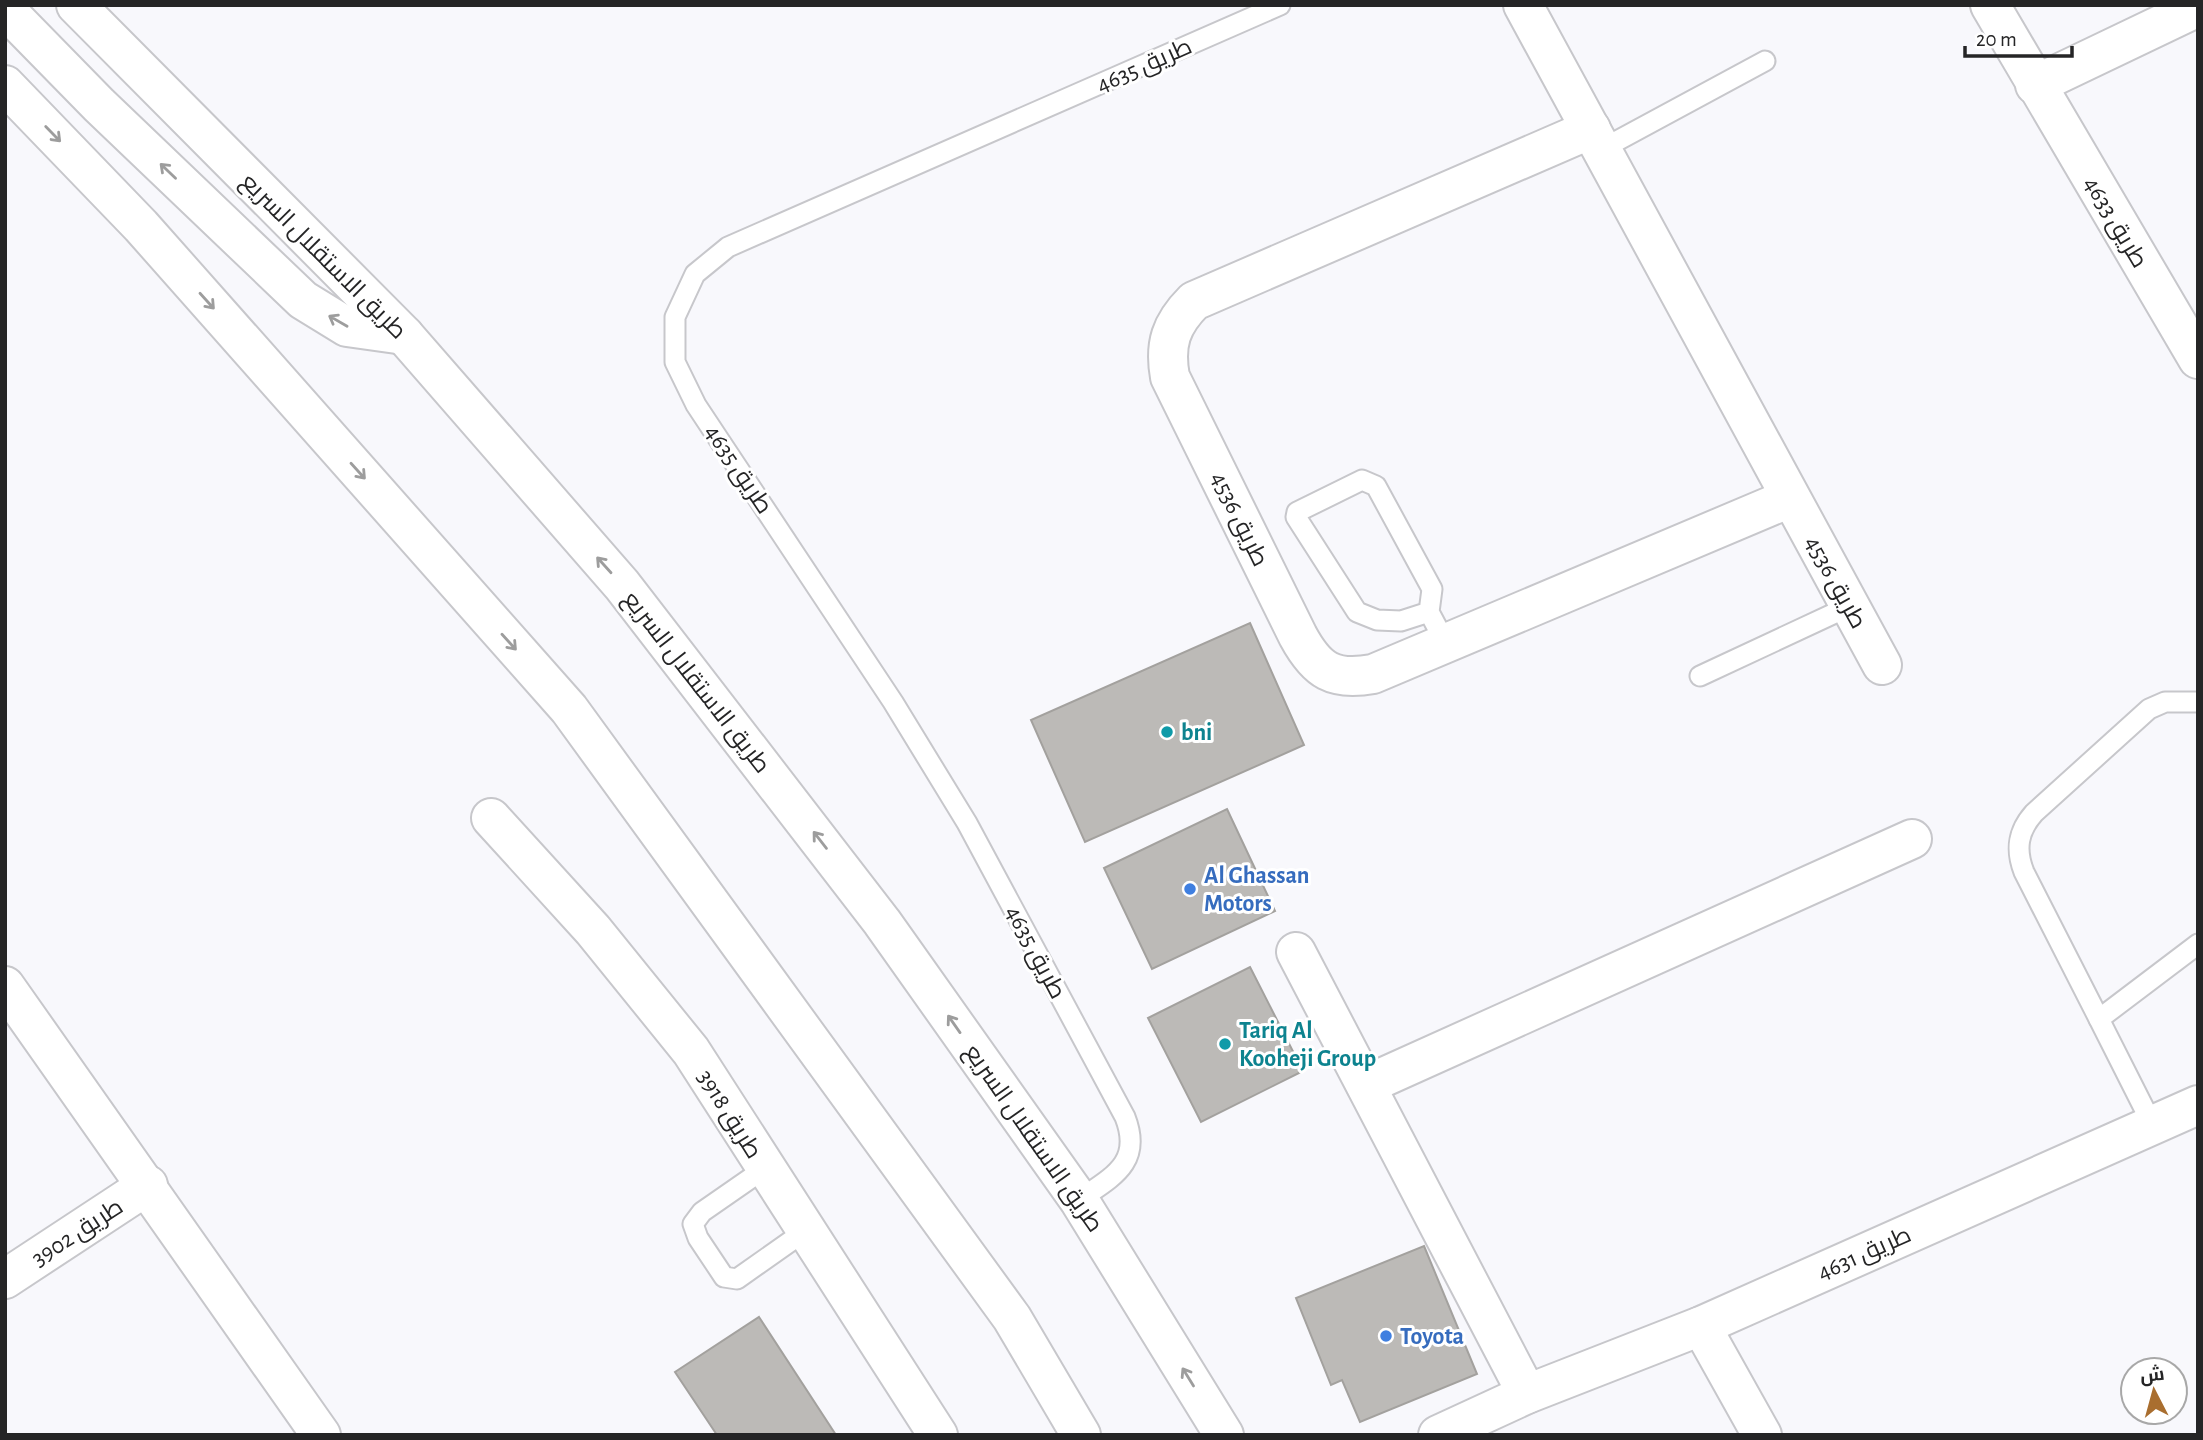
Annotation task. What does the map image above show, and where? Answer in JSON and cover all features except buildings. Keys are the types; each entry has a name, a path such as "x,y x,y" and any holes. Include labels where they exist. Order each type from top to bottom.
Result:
{"street":[{"name":"طريق الاستقلال السريع","path":"76,5 404,335 622,585 883,922 1079,1200 1224,1435"},
{"name":"طريق 4536","path":"1523,5 1882,665"},
{"name":"طريق 4633","path":"1990,5 2198,359"},
{"path":"2035,85 2198,7"},
{"path":"5,9 99,105 303,300 348,327 404,335"},
{"path":"5,85 141,226 569,709 1012,1318 1072,1428"},
{"name":"طريق 4536","path":"1596,139 1194,301 1179,317 1168,337 1166,357 1170,377 1310,658 1329,673 1352,678 1373,674 1438,628 1790,498"},
{"name":"طريق 3918","path":"491,818 593,930 691,1051 764,1169 808,1229 938,1435"},
{"path":"1366,1085 1912,839"},
{"path":"1296,952 1527,1394"},
{"path":"5,986 148,1185 321,1435"},
{"name":"طريق 4631","path":"1438,1435 1527,1394 1701,1326 2198,1105"},
{"name":"طريق 3902","path":"5,1279 148,1185"},
{"path":"1701,1326 1762,1435"}],"lane":[{"name":"طريق 4635","path":"1079,1200 1125,1164 1131,1140 1125,1117 967,823 893,702 696,405 675,362 675,317 695,274 729,247 1280,5"},
{"path":"1596,139 1765,61"},
{"path":"1362,481 1376,486 1432,589 1438,628 1401,621 1377,620 1357,612 1296,517 1297,512 1362,481"},
{"path":"1700,676 1850,606"},
{"path":"2152,1124 2024,872 2019,860 2020,834 2034,813 2149,709 2165,702 2198,702"},
{"path":"2099,1019 2198,944"},
{"path":"764,1169 702,1212 693,1224 698,1238 724,1277 737,1279 808,1229"}],"place":[{"name":"bni","path":"1167,732"},
{"name":"Al Ghassan Motors","path":"1190,889"},
{"name":"Tariq Al Kooheji Group","path":"1225,1044"},
{"name":"Toyota","path":"1386,1336"}]}
